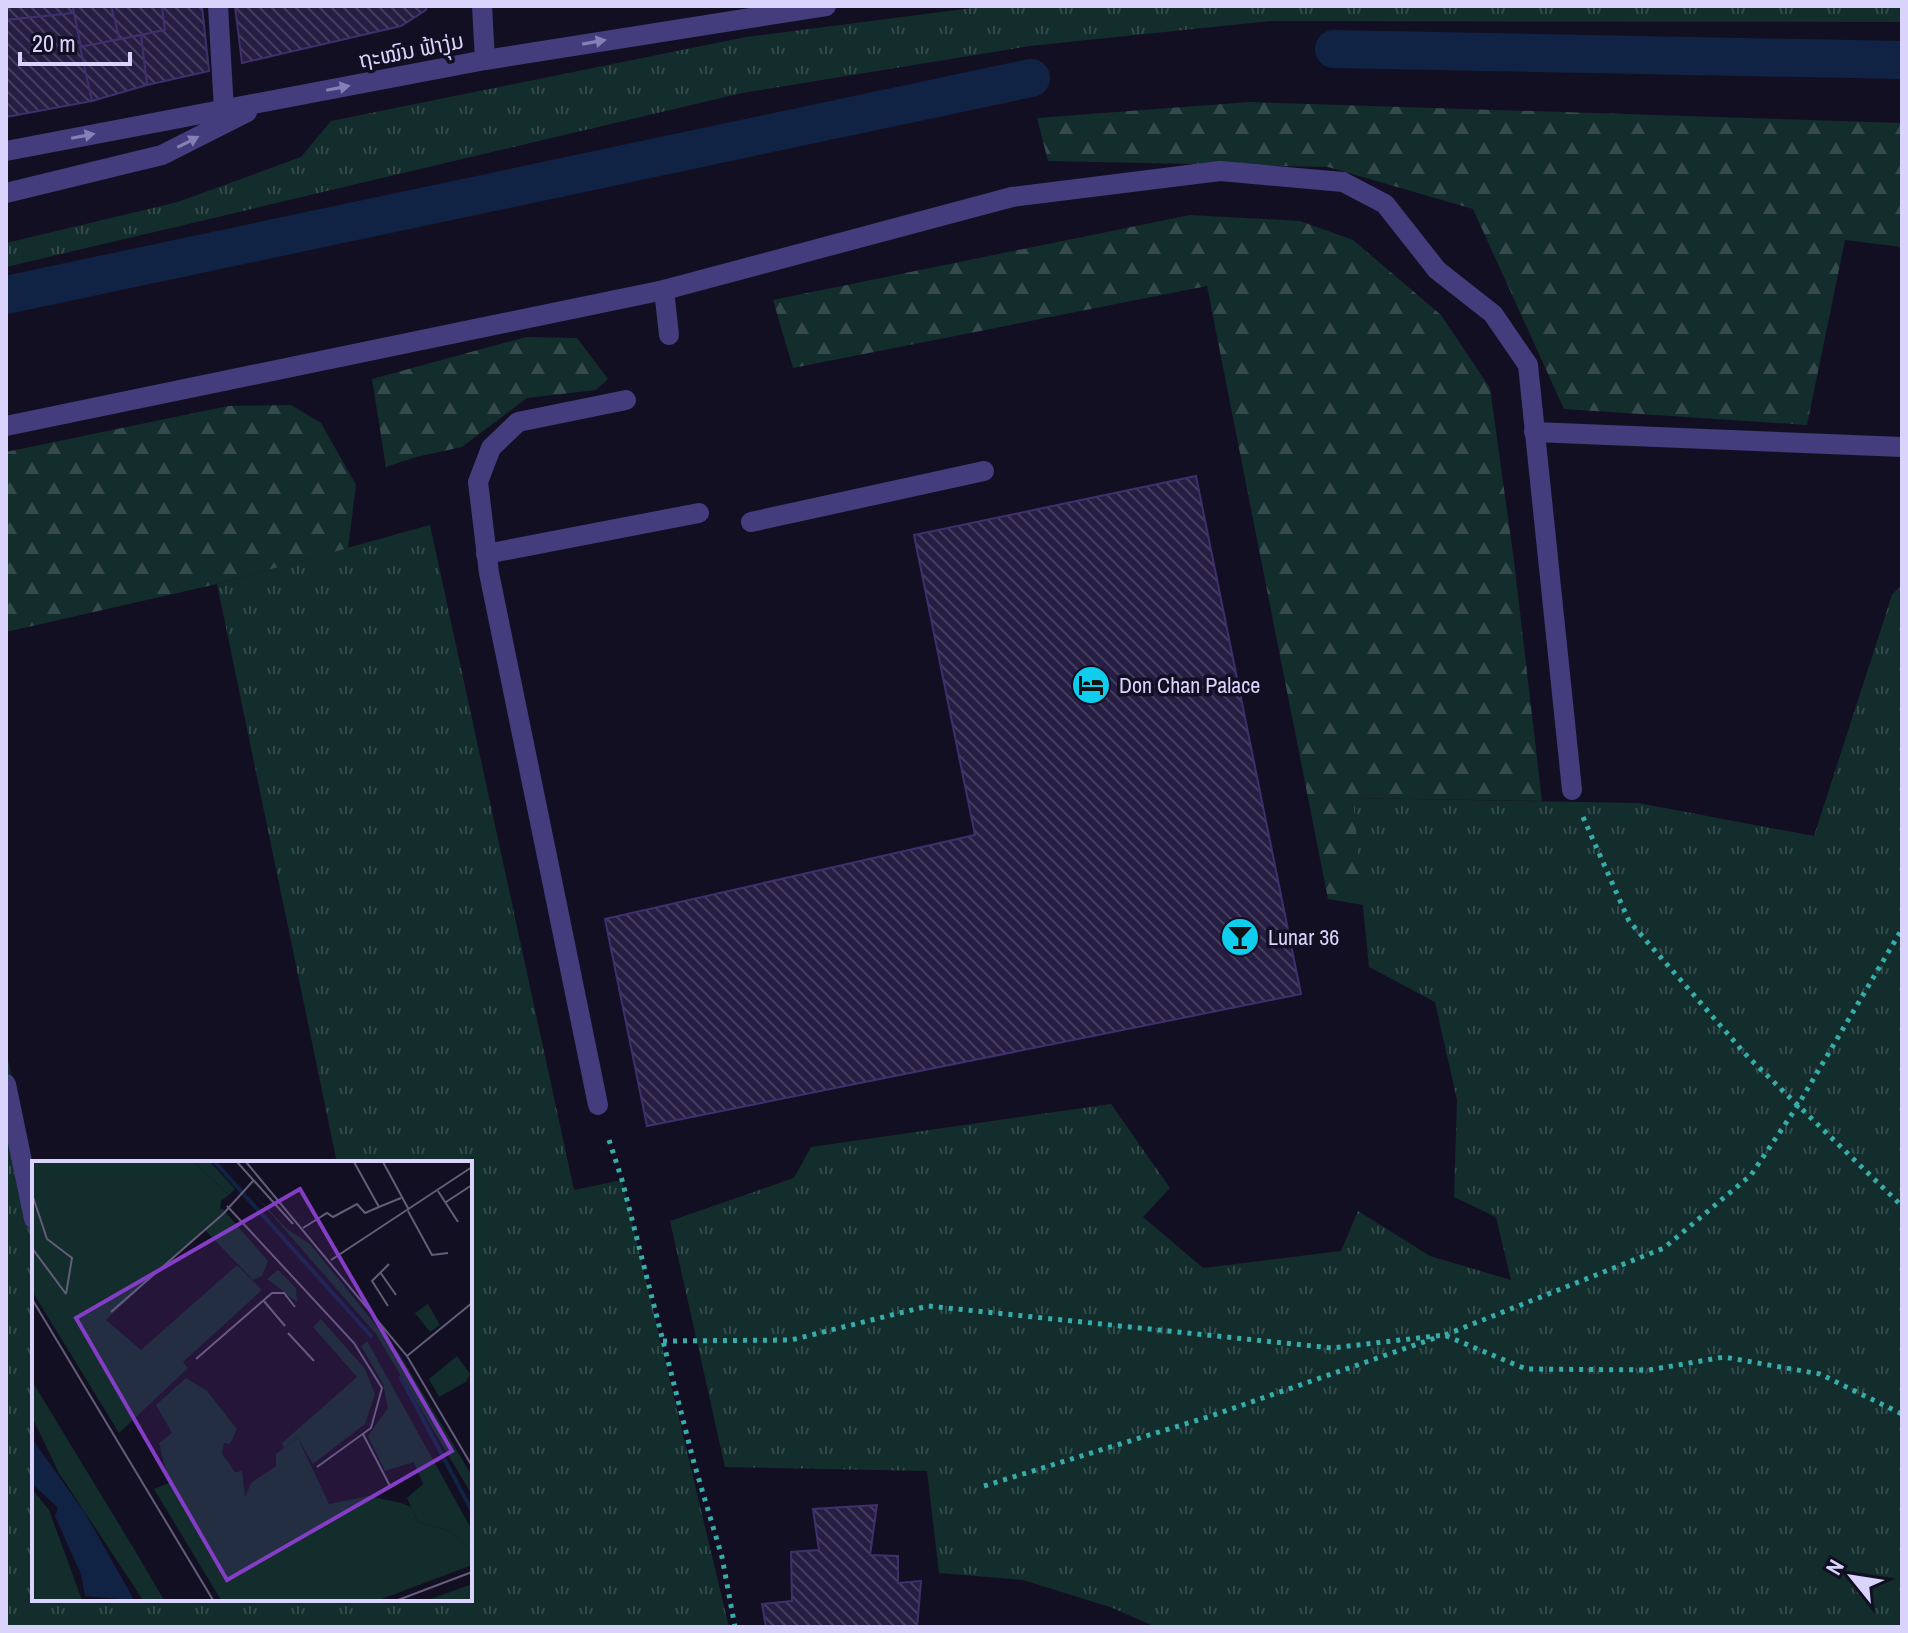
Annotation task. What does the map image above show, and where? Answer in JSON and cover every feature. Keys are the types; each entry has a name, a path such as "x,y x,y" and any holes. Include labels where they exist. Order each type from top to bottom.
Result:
{"street":[{"path":"218,6 224,110"},
{"path":"482,6 485,60"},
{"name":"ຖະໝົນ ຟ້າງຸ່ມ","path":"6,151 485,60 826,6"},
{"path":"6,193 162,155 270,101"},
{"path":"6,426 664,290 1012,197 1220,171 1343,182 1385,204 1437,270 1493,314 1528,365 1572,790"},
{"path":"664,290 669,335"},
{"path":"598,1105 486,554 478,482 491,448 518,422 626,400"},
{"path":"1534,432 1902,447"},
{"path":"751,522 984,471"},
{"path":"486,554 699,513"},
{"path":"6,1084 32,1209"}],"path":[{"path":"1572,790 1629,921 1748,1057 1902,1206"},
{"path":"984,1486 1211,1416 1444,1335 1664,1248 1751,1175 1798,1105 1902,929"},
{"path":"609,1140 722,1557 735,1627"},
{"path":"663,1341 791,1340 928,1306 1332,1348 1444,1335 1526,1369 1649,1370 1724,1357 1820,1374 1902,1414"}],"green space":[{"path":"988,6 1902,6 1902,22 1270,21 1030,46 742,93 6,267 6,243 178,202 301,157 331,121 746,37"},
{"path":"1249,102 1902,123 1902,247 1845,240 1807,425 1564,409 1473,209 1328,167 1048,161 1037,118"},
{"path":"1190,215 1300,221 1353,240 1441,315 1490,388 1542,801 1353,798 1363,905 1328,899 1207,286 793,368 773,300"},
{"path":"526,337 577,338 608,379 596,390 527,398 462,447 386,467 372,379"},
{"path":"291,405 321,423 356,485 348,548 217,584 6,632 6,452 228,406"},
{"path":"430,525 574,1190 622,1180 729,1627 6,1627 6,1051 32,1166 32,1601 472,1601 472,1161 337,1161 217,584"},
{"path":"1902,584 1902,1627 1156,1627 1110,1607 1023,1580 939,1573 927,1471 725,1467 670,1221 794,1178 811,1147 1111,1104 1170,1188 1143,1217 1203,1268 1341,1251 1358,1211 1430,1256 1511,1280 1496,1217 1454,1197 1457,1100 1435,1002 1369,967 1352,798 1638,803 1814,836 1892,595"}],"building":[{"path":"6,6 73,6 74,13 6,20"},
{"path":"73,6 111,6 120,39 80,47"},
{"path":"111,6 162,6 165,30 120,39"},
{"path":"162,6 202,6 209,71 147,85 141,35 165,30"},
{"path":"235,6 426,6 426,10 401,26 242,63"},
{"path":"74,13 92,101 6,117 6,20"},
{"path":"141,35 147,85 92,101 80,47"},
{"name":"Don Chan Palace","path":"1196,476 1301,994 647,1126 605,919 975,835 914,535"},
{"path":"877,1505 870,1555 898,1556 898,1583 921,1581 917,1627 766,1627 762,1604 792,1601 791,1552 819,1550 813,1509"}],"waterway":[{"path":"1334,49 1902,60"},
{"path":"6,295 1031,78"}],"place":[{"name":"Don Chan Palace","path":"1091,685"},
{"name":"Lunar 36","path":"1240,937"}]}
